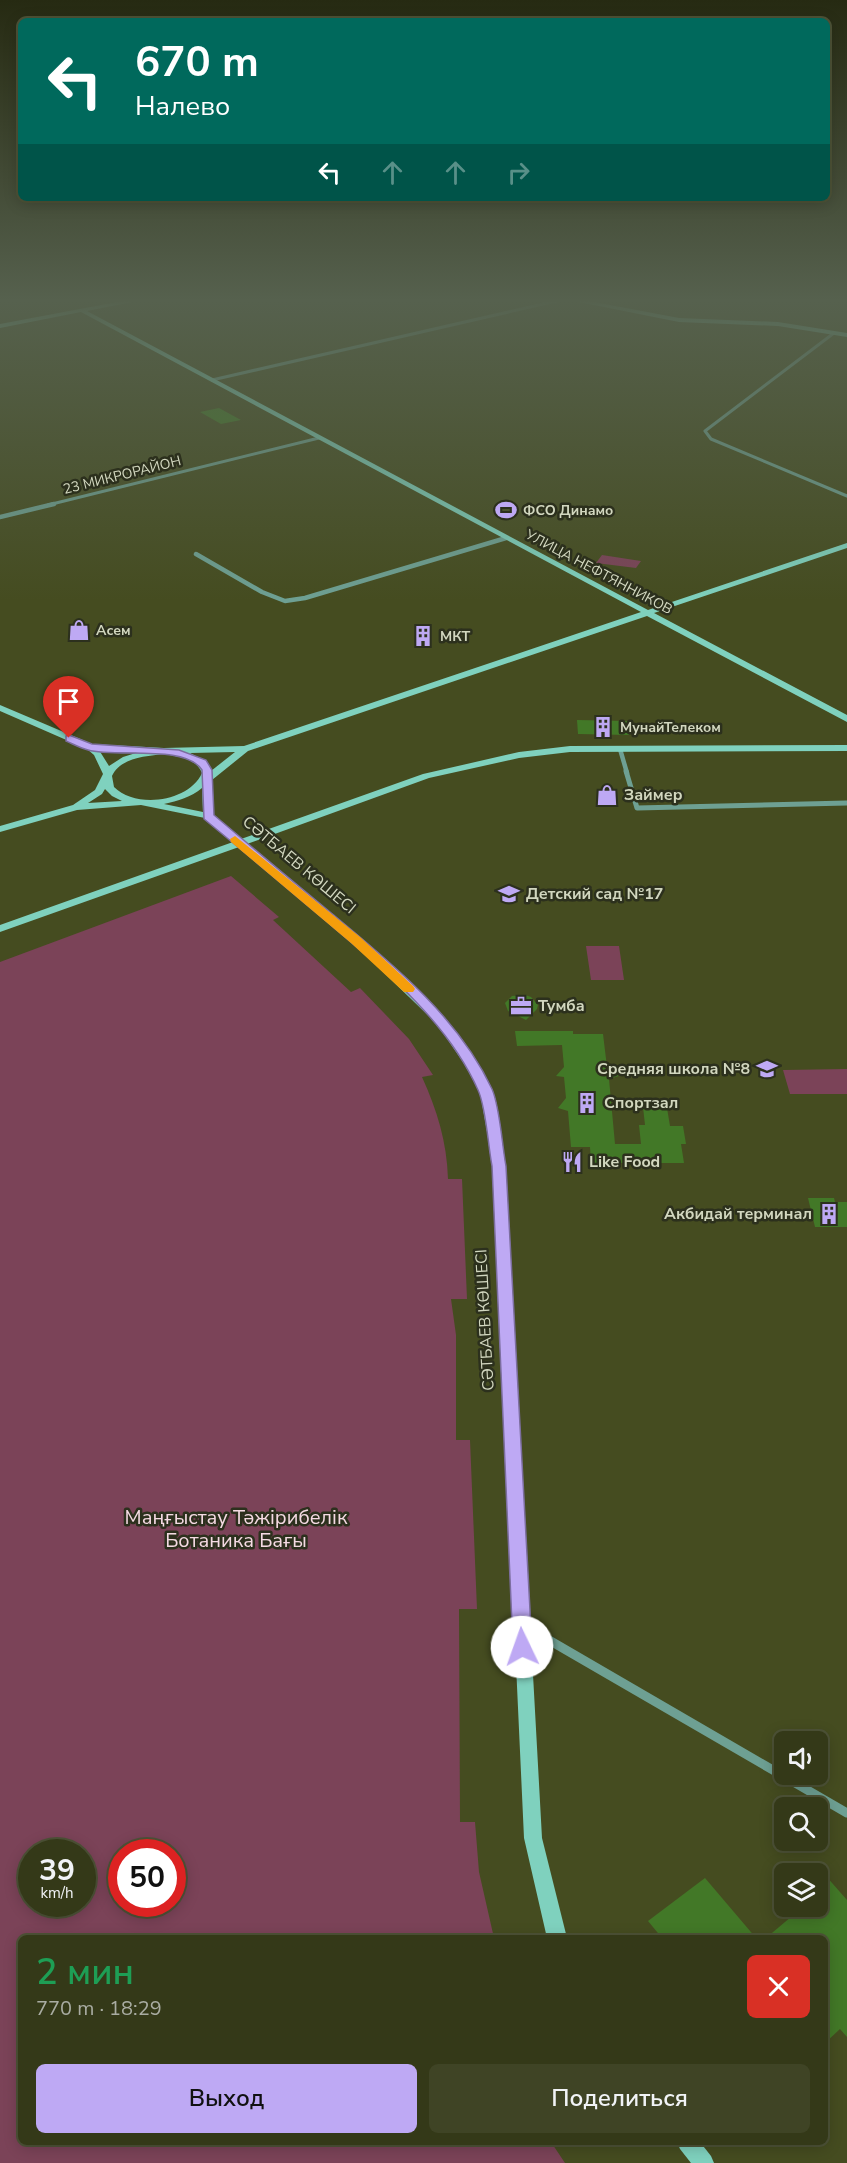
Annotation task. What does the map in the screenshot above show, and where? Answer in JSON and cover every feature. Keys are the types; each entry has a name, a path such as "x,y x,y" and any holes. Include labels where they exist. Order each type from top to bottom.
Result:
{"main road":[{"name":"УЛИЦА НЕФТЯННИКОВ","path":"247,399 847,719"},
{"path":"90,747 164,751 245,749 847,545"},
{"path":"0,708 90,747 98,754 108,774 107,781 110,788 128,799 141,802"},
{"path":"0,929 426,776 519,755 570,749 847,748"},
{"path":"0,826 76,807 158,802 183,797 201,787 207,779 245,749"},
{"path":"76,807 99,792 114,766 129,758 164,751 192,757 202,763 207,770 208,816"},
{"name":"СӘТБАЕВ КӨШЕСІ","path":"141,802 208,816 356,940 441,1021 469,1061 486,1092 499,1166 533,1838 556,1935"},
{"path":"689,2145 704,2163"}],"street":[{"path":"745,399 706,428 705,432 711,439 847,496"},
{"name":"23 МИКРОРАЙОН","path":"0,517 319,438"},
{"path":"196,554 262,592 285,601 306,598 506,538"},
{"path":"620,749 637,808 847,803"},
{"path":"521,1623 847,1813"}],"green space":[{"path":"602,555 641,561 636,568 596,563"},
{"name":"Маңғыстау Тәжірибелік Ботаника Бағы","path":"231,876 279,917 273,920 351,992 360,988 409,1039 433,1075 422,1077 440,1126 446,1152 448,1179 462,1179 467,1299 451,1299 456,1335 456,1440 470,1440 477,1609 459,1609 460,1822 475,1822 479,1872 493,1935 18,1935 18,2145 553,2145 565,2163 0,2163 0,962"},
{"path":"586,946 619,946 624,980 591,980"},
{"path":"847,1069 847,1094 790,1094 783,1070"}],"building":[{"path":"219,408 241,420 221,424 200,412"},
{"name":"МунайТелеком","path":"577,720 627,721 629,735 578,734"},
{"name":"Тумба","path":"512,996 531,997 538,1005 526,1020 508,1011 505,1003"},
{"name":"Спортзал","path":"515,1031 573,1031 573,1034 603,1034 607,1067 619,1076 609,1079 615,1144 641,1144 639,1125 645,1125 643,1107 667,1108 670,1126 683,1126 686,1144 681,1144 684,1163 591,1163 590,1147 571,1147 568,1111 558,1108 566,1098 564,1077 556,1076 564,1067 562,1045 517,1046"},
{"name":"Акбидай терминал","path":"808,1198 834,1198 835,1202 847,1202 847,1227 815,1227"},
{"path":"705,1878 753,1935 660,1935 648,1921"},
{"path":"828,1878 847,1900 847,2037 840,2029 828,2040 828,1935 770,1935 791,1917 828,1917"}],"slow traffic":[{"path":"235,839 356,940 408,989"}],"place":[{"name":"ФСО Динамо","path":"506,510"},
{"name":"Асем","path":"79,630"},
{"name":"МКТ","path":"423,636"},
{"name":"МунайТелеком","path":"603,727"},
{"name":"Займер","path":"607,795"},
{"name":"Детский сад №17","path":"509,894"},
{"name":"Тумба","path":"521,1006"},
{"name":"Средняя школа №8","path":"767,1069"},
{"name":"Спортзал","path":"587,1103"},
{"name":"Like Food","path":"572,1162"},
{"name":"Акбидай терминал","path":"829,1214"}],"route":[{"path":"69,738 90,747 179,753 202,763 207,770 208,816 356,940 441,1021 469,1061 486,1092 494,1126 499,1166 522,1647"}]}
